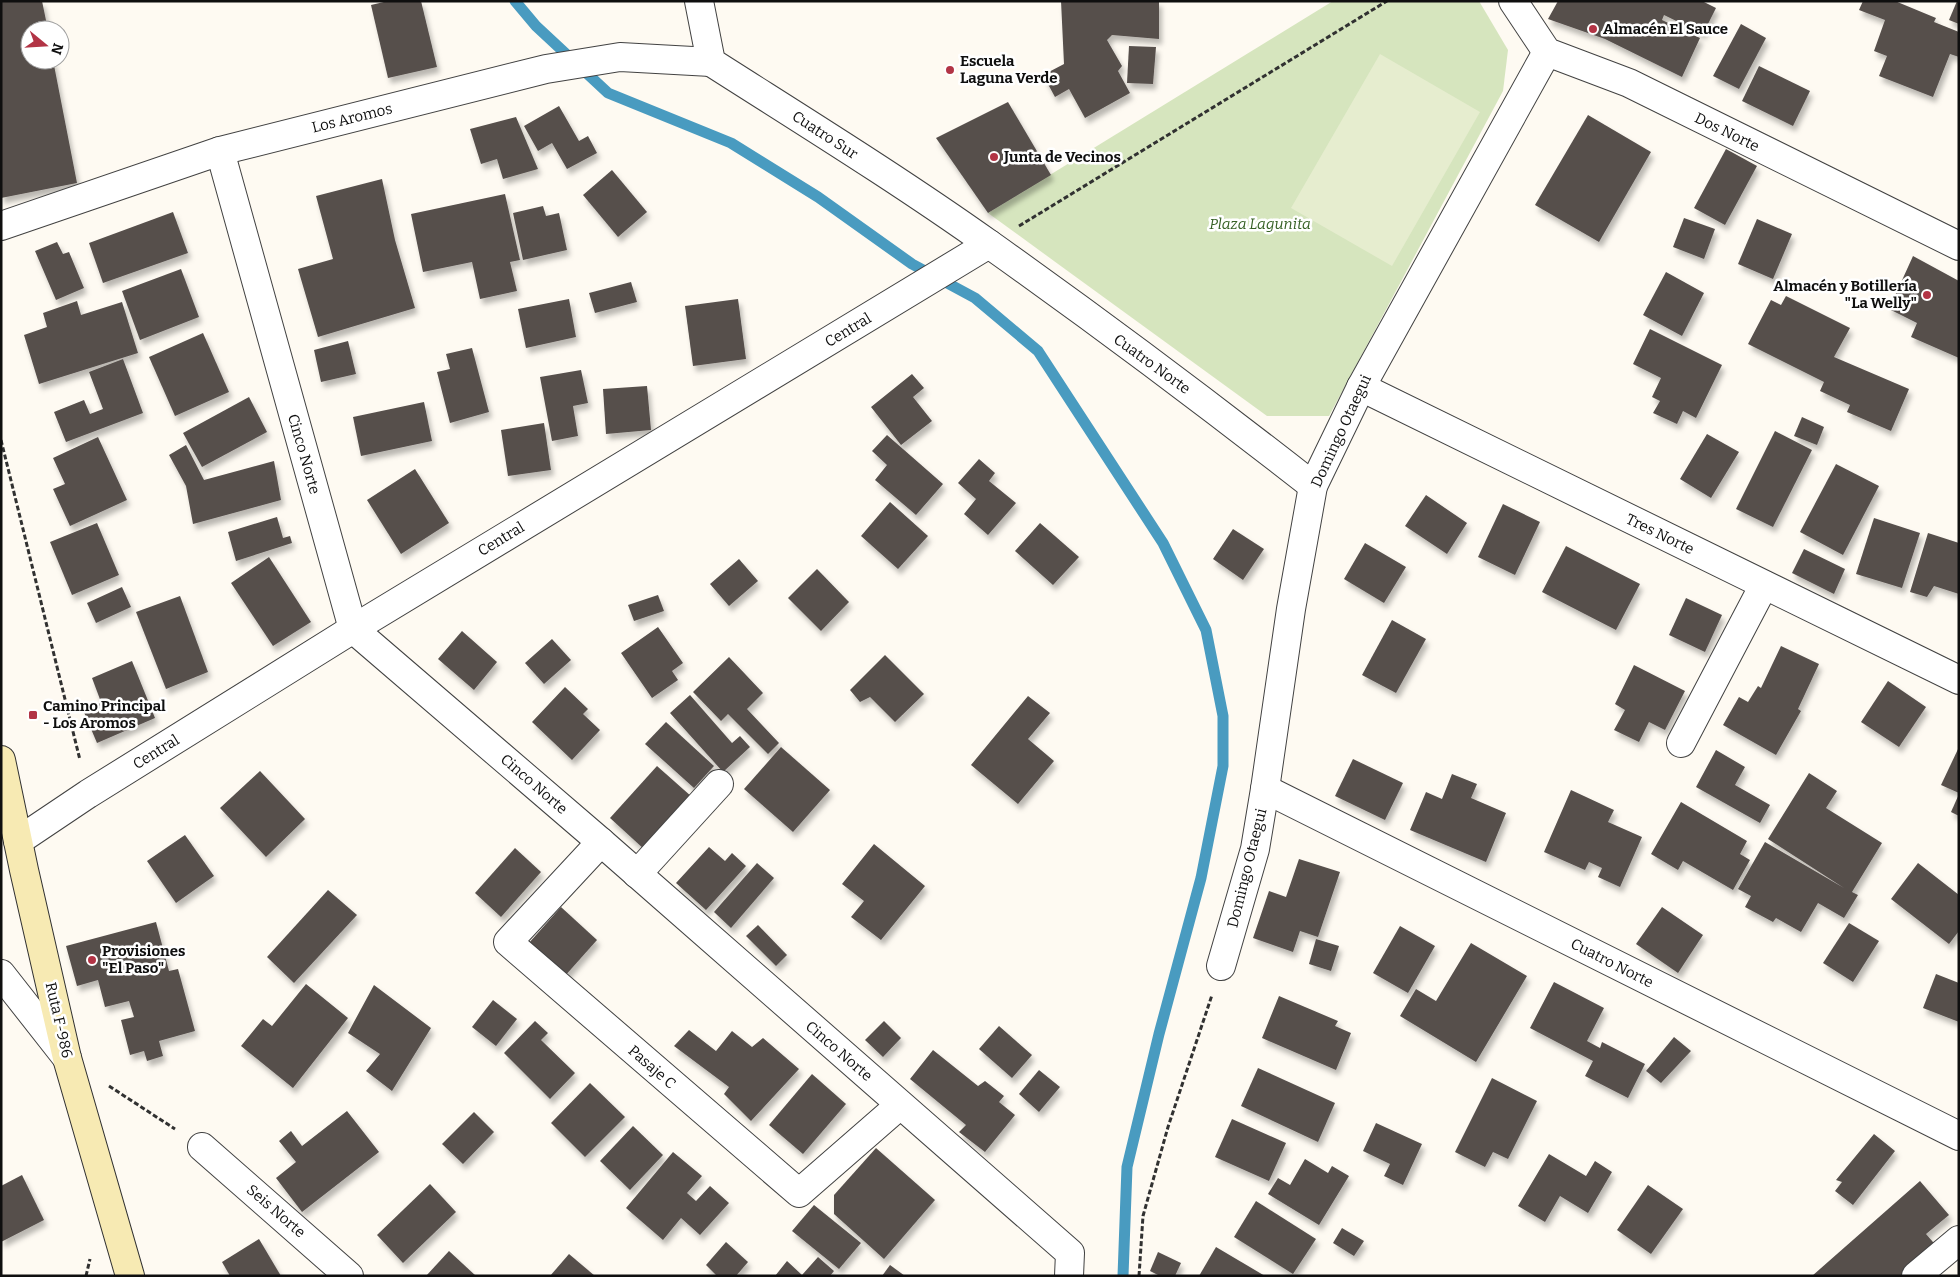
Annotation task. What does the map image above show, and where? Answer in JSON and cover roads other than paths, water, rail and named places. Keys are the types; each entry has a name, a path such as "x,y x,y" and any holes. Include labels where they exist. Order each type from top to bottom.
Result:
{"main road":[{"name":"Ruta F-986","path":"1,760 67,1058 130,1276"}],"street":[{"path":"699,1 712,62"},
{"path":"1513,1 1547,52"},
{"name":"Dos Norte","path":"1547,52 1629,83 1959,246"},
{"name":"Domingo Otaegui","path":"1222,966 1255,849 1313,486 1360,387 1547,52"},
{"name":"Los Aromos","path":"1,226 220,151 546,70 620,56 712,62"},
{"name":"Cuatro Sur","path":"712,62 865,160 989,244"},
{"name":"Cinco Norte","path":"220,151 353,629 601,842 1070,1253 1069,1276"},
{"name":"Central","path":"18,841 88,794 353,629 989,244"},
{"name":"Cuatro Norte","path":"989,244 1223,416 1313,486"},
{"name":"Tres Norte","path":"1360,387 1959,680"},
{"path":"1681,743 1764,585"},
{"path":"637,874 719,784"},
{"name":"Cuatro Norte","path":"1265,789 1959,1136"},
{"name":"Pasaje C","path":"601,842 508,942 798,1193 900,1105"},
{"path":"1,974 67,1058"},
{"name":"Seis Norte","path":"202,1147 349,1276"},
{"path":"1916,1276 1959,1240"}],"waterway":[{"path":"515,1 536,26 608,93 731,143 818,197 912,264 975,298 1038,351 1163,543 1206,630 1223,716 1223,766 1201,878 1159,1034 1127,1167 1123,1276"}],"place":[{"name":"Almacén El Sauce","path":"1593,29"},
{"name":"Escuela Laguna Verde","path":"950,70"},
{"name":"Junta de Vecinos","path":"994,157"},
{"name":"Almacén y Botillería \"La Welly\"","path":"1927,295"},
{"name":"Camino Principal - Los Aromos","path":"33,715"},
{"name":"Provisiones \"El Paso\"","path":"92,960"}],"park label":[{"name":"Plaza Lagunita","path":"1260,224"}]}
